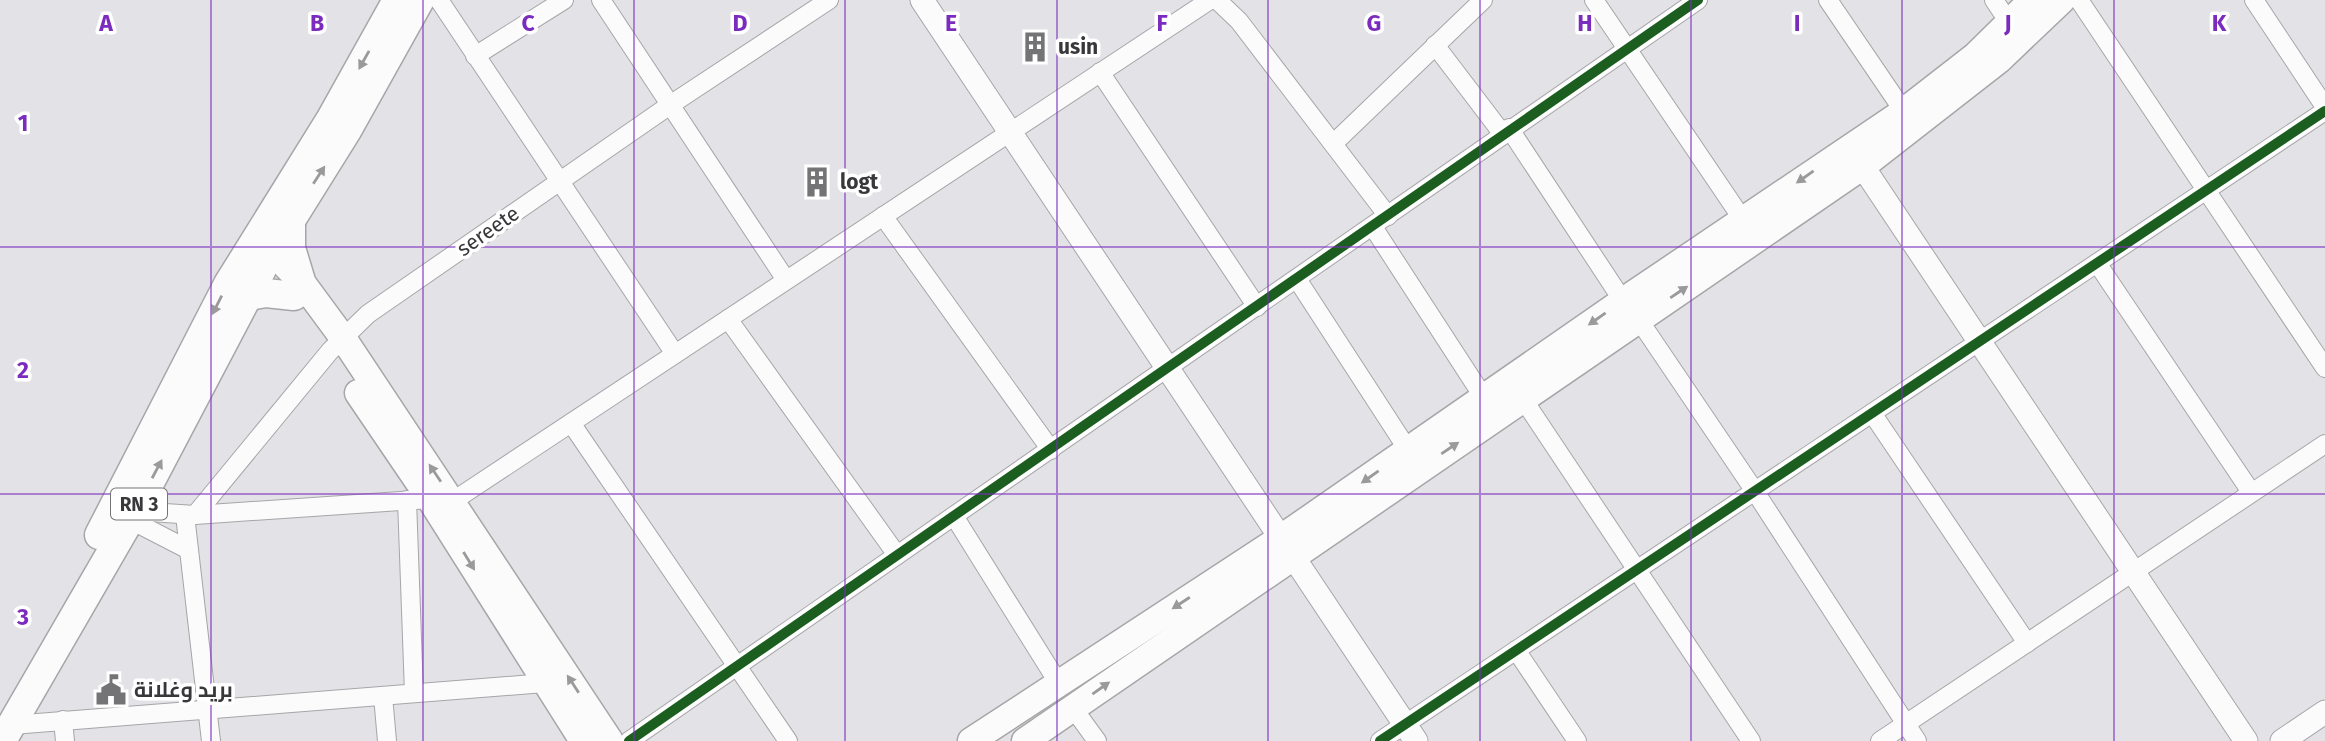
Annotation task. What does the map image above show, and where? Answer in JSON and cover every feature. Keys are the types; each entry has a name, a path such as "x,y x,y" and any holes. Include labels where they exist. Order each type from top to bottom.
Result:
{"main road":[{"name":"RN 3","path":"126,514 330,120 397,0"},
{"name":"RN 3","path":"5,724 248,296 262,254 291,219 348,129 420,0"},
{"path":"2015,31 2032,0"},
{"path":"1025,741 1287,547 1408,450 1485,398 1631,310 1856,156 1909,118 1975,56 2062,0"},
{"path":"971,741 1059,684 1287,547 1523,399 1743,220 1856,156"},
{"path":"291,219 291,248 298,289"},
{"path":"262,254 298,289 336,344 430,500 583,741"},
{"path":"248,296 298,289"},
{"path":"430,500 610,741"}],"street":[{"path":"439,0 675,354"},
{"path":"475,55 564,0"},
{"path":"601,0 786,280"},
{"name":"sereete","path":"190,515 336,344 368,314 558,181 829,0"},
{"path":"922,0 1411,733"},
{"path":"126,514 190,515 430,500 571,423 1210,0"},
{"path":"1217,0 1239,21 1388,216"},
{"path":"1334,144 1483,0"},
{"path":"1594,0 1743,220"},
{"path":"629,741 1373,227 1505,131 1698,0"},
{"path":"1828,0 1909,118"},
{"path":"1994,0 2015,31"},
{"path":"2079,0 2325,368"},
{"path":"1380,741 1411,733 1516,650 2325,109 2254,0"},
{"path":"1435,46 1505,131 1631,310 1754,490 1917,741"},
{"path":"1100,72 1256,307"},
{"path":"1856,156 2246,741"},
{"path":"883,216 1051,450"},
{"path":"1373,227 1485,398"},
{"path":"2097,263 2251,492"},
{"path":"1297,279 1408,450"},
{"path":"728,319 897,555"},
{"path":"1523,399 1751,741"},
{"path":"1872,412 2027,643"},
{"path":"571,423 788,741"},
{"path":"1880,741 2325,444"},
{"path":"414,693 430,500"},
{"path":"126,514 189,550"},
{"path":"190,515 189,550 211,741"},
{"path":"954,516 1059,684"},
{"path":"1516,650 1577,741"},
{"path":"5,724 545,683"},
{"path":"383,696 387,741"},
{"path":"1073,708 1097,741"},
{"path":"2282,741 2325,712"},
{"path":"63,720 65,741"}],"cycle path":[{"path":"629,741 1698,0"},
{"path":"1380,741 2325,111"}],"place":[{"name":"usin","path":"1035,47"},
{"name":"logt","path":"817,182"},
{"name":"بريد وغلانة","path":"111,690"}]}
